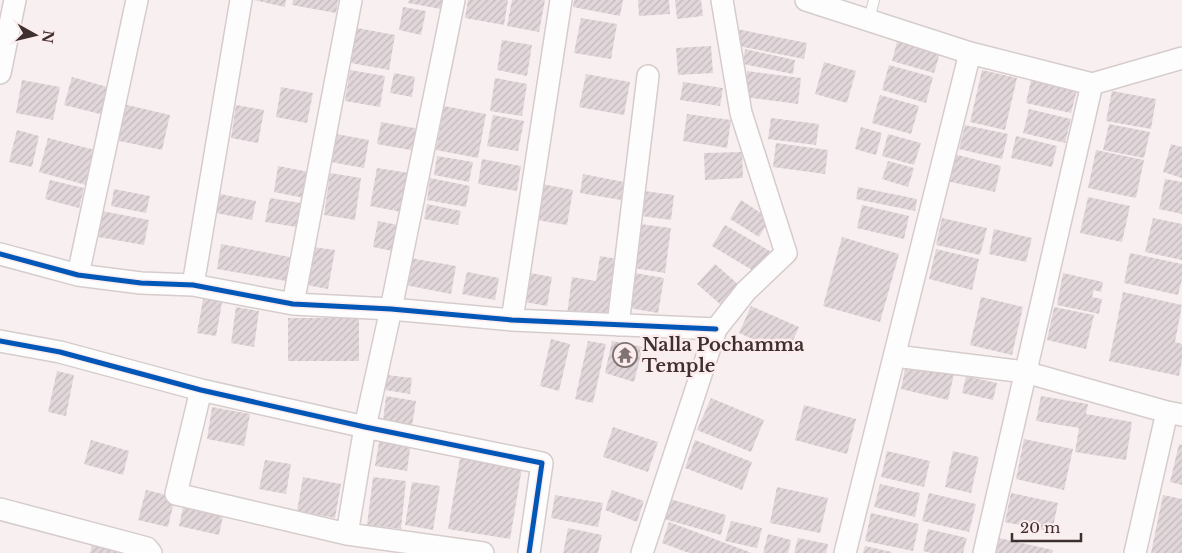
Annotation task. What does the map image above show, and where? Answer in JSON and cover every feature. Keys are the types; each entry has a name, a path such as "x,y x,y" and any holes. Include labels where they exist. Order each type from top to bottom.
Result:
{"street":[{"path":"0,73 15,0"},
{"path":"78,275 137,0"},
{"path":"193,285 241,0"},
{"path":"293,304 351,0"},
{"path":"347,534 365,427 454,0"},
{"path":"512,320 561,0"},
{"path":"642,553 716,329 746,291 786,253 741,113 722,0"},
{"path":"806,0 970,53 1092,84 1182,58"},
{"path":"845,553 970,53"},
{"path":"618,325 648,76"},
{"path":"984,553 1092,84"},
{"path":"0,254 78,275 141,283 193,285 293,304 391,309 512,320 716,329"},
{"path":"0,341 60,352 201,390 365,427 542,463 529,553"},
{"path":"894,356 1025,372 1174,413 1135,553"},
{"path":"201,390 176,494 347,534 484,553"},
{"path":"0,509 147,548 151,553"}],"lane":[{"path":"869,20 874,0"}],"building":[{"path":"254,0 286,0 285,7"},
{"path":"293,0 338,0 336,13 292,5"},
{"path":"409,0 443,0 441,9 408,3"},
{"path":"468,0 508,0 504,25 465,18"},
{"path":"512,0 545,0 539,32 507,26"},
{"path":"574,0 623,0 620,16 573,7"},
{"path":"638,0 669,0 670,14 639,16"},
{"path":"675,0 701,0 703,16 677,19"},
{"path":"403,7 426,11 421,35 399,30"},
{"path":"581,18 617,24 611,59 574,53"},
{"path":"357,28 395,35 389,70 351,63"},
{"path":"737,29 807,43 804,59 733,45"},
{"path":"899,34 942,46 934,73 892,61"},
{"path":"502,40 532,45 527,76 497,70"},
{"path":"711,46 713,73 678,75 676,48"},
{"path":"745,49 795,60 793,74 743,64"},
{"path":"824,62 856,71 847,103 815,94"},
{"path":"889,65 933,77 926,103 882,90"},
{"path":"350,70 385,76 380,107 345,101"},
{"path":"982,70 1017,78 1005,130 970,122"},
{"path":"747,71 801,78 798,104 744,97"},
{"path":"394,73 415,77 412,97 390,93"},
{"path":"586,74 630,82 624,115 579,107"},
{"path":"72,77 111,88 104,115 64,105"},
{"path":"495,78 527,84 522,116 490,111"},
{"path":"22,80 60,87 53,120 16,113"},
{"path":"1031,80 1077,90 1071,113 1026,103"},
{"path":"683,82 723,88 720,106 680,100"},
{"path":"281,87 313,93 307,123 276,117"},
{"path":"1112,91 1156,99 1151,129 1106,121"},
{"path":"880,95 919,106 911,134 872,123"},
{"path":"123,104 170,115 162,150 115,140"},
{"path":"236,105 264,110 258,143 231,138"},
{"path":"444,106 486,114 478,158 436,150"},
{"path":"1029,109 1071,119 1065,143 1023,133"},
{"path":"687,114 731,120 727,148 683,141"},
{"path":"493,115 524,121 518,151 487,146"},
{"path":"771,118 819,124 816,145 768,139"},
{"path":"381,122 425,130 421,152 377,144"},
{"path":"1109,124 1150,132 1144,158 1103,150"},
{"path":"965,125 1008,134 1002,159 959,149"},
{"path":"861,127 882,133 876,155 855,149"},
{"path":"17,130 39,136 32,167 9,162"},
{"path":"331,133 369,140 364,168 325,161"},
{"path":"888,134 921,143 914,165 882,156"},
{"path":"1016,136 1057,146 1052,167 1011,158"},
{"path":"48,138 95,150 86,185 39,172"},
{"path":"776,143 828,150 825,174 773,167"},
{"path":"1171,144 1182,147 1182,178 1163,172"},
{"path":"1096,150 1144,160 1136,198 1088,188"},
{"path":"742,152 743,178 705,180 704,153"},
{"path":"954,154 1001,166 995,192 947,181"},
{"path":"437,156 473,162 469,182 434,175"},
{"path":"482,159 521,166 517,191 478,184"},
{"path":"888,161 914,168 908,187 882,179"},
{"path":"278,166 309,172 304,198 274,192"},
{"path":"377,168 409,173 402,212 370,206"},
{"path":"330,173 361,178 355,220 324,215"},
{"path":"583,174 624,182 621,200 580,193"},
{"path":"430,178 470,186 466,207 427,200"},
{"path":"1165,179 1182,182 1182,214 1159,209"},
{"path":"50,180 84,188 79,208 45,199"},
{"path":"537,183 573,190 567,225 530,219"},
{"path":"858,187 917,199 915,211 856,199"},
{"path":"114,189 150,196 146,213 111,206"},
{"path":"637,190 674,195 671,220 634,215"},
{"path":"220,194 256,201 252,220 216,213"},
{"path":"1088,197 1130,206 1122,242 1080,233"},
{"path":"270,198 301,203 297,227 265,222"},
{"path":"741,200 770,219 759,237 730,219"},
{"path":"427,204 461,211 458,225 424,219"},
{"path":"862,205 909,216 904,239 857,228"},
{"path":"102,211 149,220 144,245 98,237"},
{"path":"942,218 987,228 980,255 936,245"},
{"path":"1153,218 1182,224 1182,260 1145,252"},
{"path":"378,221 403,226 398,252 373,247"},
{"path":"640,224 671,228 665,273 633,268"},
{"path":"725,225 770,251 757,273 712,246"},
{"path":"994,229 1032,238 1026,262 989,254"},
{"path":"842,237 899,254 880,322 823,306"},
{"path":"221,244 290,257 286,281 217,269"},
{"path":"313,247 335,250 328,289 306,285"},
{"path":"936,249 979,259 972,290 929,279"},
{"path":"1130,253 1182,264 1182,279 1178,295 1124,283"},
{"path":"600,256 618,259 608,321 567,315 572,277 596,281"},
{"path":"410,258 456,266 451,294 405,285"},
{"path":"715,264 739,285 721,305 697,284"},
{"path":"467,272 499,278 495,300 462,294"},
{"path":"525,272 552,277 547,306 519,301"},
{"path":"629,272 664,278 658,313 623,307"},
{"path":"1063,273 1103,282 1101,292 1094,290 1092,297 1102,299 1099,314 1057,305"},
{"path":"1123,292 1182,305 1175,342 1182,344 1179,376 1109,361"},
{"path":"204,294 223,297 216,336 197,333"},
{"path":"981,297 1023,307 1012,355 970,345"},
{"path":"751,306 799,327 787,354 739,333"},
{"path":"236,307 259,311 254,347 231,343"},
{"path":"1054,307 1094,315 1086,349 1047,340"},
{"path":"288,318 359,318 359,361 288,361"},
{"path":"551,339 570,344 559,391 540,386"},
{"path":"588,341 606,344 593,403 575,399"},
{"name":"Nalla Pochamma Temple","path":"612,341 643,347 634,382 605,373"},
{"path":"907,359 955,370 948,400 901,389"},
{"path":"57,371 74,375 66,416 48,412"},
{"path":"387,375 412,378 410,394 385,390"},
{"path":"966,376 997,383 993,400 962,393"},
{"path":"386,396 416,401 412,426 383,421"},
{"path":"1041,396 1088,404 1086,414 1132,422 1126,460 1075,452 1079,428 1036,421"},
{"path":"711,398 764,420 751,452 697,430"},
{"path":"804,405 856,419 847,454 795,440"},
{"path":"212,407 250,414 244,446 207,439"},
{"path":"613,427 658,442 648,472 603,457"},
{"path":"380,436 411,442 407,471 375,466"},
{"path":"1024,439 1073,449 1064,490 1016,479"},
{"path":"91,440 129,451 123,475 84,464"},
{"path":"695,440 752,462 742,490 685,468"},
{"path":"1179,444 1182,445 1182,485 1170,482"},
{"path":"887,451 930,461 924,487 881,477"},
{"path":"953,451 979,457 971,493 945,487"},
{"path":"460,458 522,468 510,539 448,529"},
{"path":"265,460 291,464 286,494 259,489"},
{"path":"303,477 341,484 335,518 297,511"},
{"path":"373,477 406,481 401,529 367,525"},
{"path":"412,482 440,486 433,530 405,525"},
{"path":"880,484 920,493 915,517 874,507"},
{"path":"777,487 828,498 820,533 770,523"},
{"path":"146,490 175,497 168,527 138,520"},
{"path":"612,490 644,501 637,522 605,510"},
{"path":"929,493 976,504 969,532 922,521"},
{"path":"1011,493 1058,503 1052,532 1005,522"},
{"path":"555,495 603,503 598,527 551,518"},
{"path":"1163,495 1182,499 1182,553 1151,553"},
{"path":"670,499 726,515 721,535 664,519"},
{"path":"184,503 224,511 219,535 179,526"},
{"path":"871,513 919,524 913,551 865,541"},
{"path":"731,521 762,528 757,548 725,541"},
{"path":"669,522 752,553 689,553 662,543"},
{"path":"568,528 602,535 598,553 563,553"},
{"path":"928,529 967,538 963,553 931,553 923,551"},
{"path":"768,534 791,540 788,553 763,553"},
{"path":"94,538 145,553 90,553"},
{"path":"798,538 828,544 826,553 794,553"},
{"path":"999,538 1053,550 1052,553 996,553"},
{"path":"865,546 892,552 863,553"}],"cycle path":[{"path":"0,254 78,275 141,283 193,285 293,304 391,309 512,320 716,329"},
{"path":"0,341 60,352 201,390 365,427 542,463 529,553"}],"place":[{"name":"Nalla Pochamma Temple","path":"625,355"}]}
